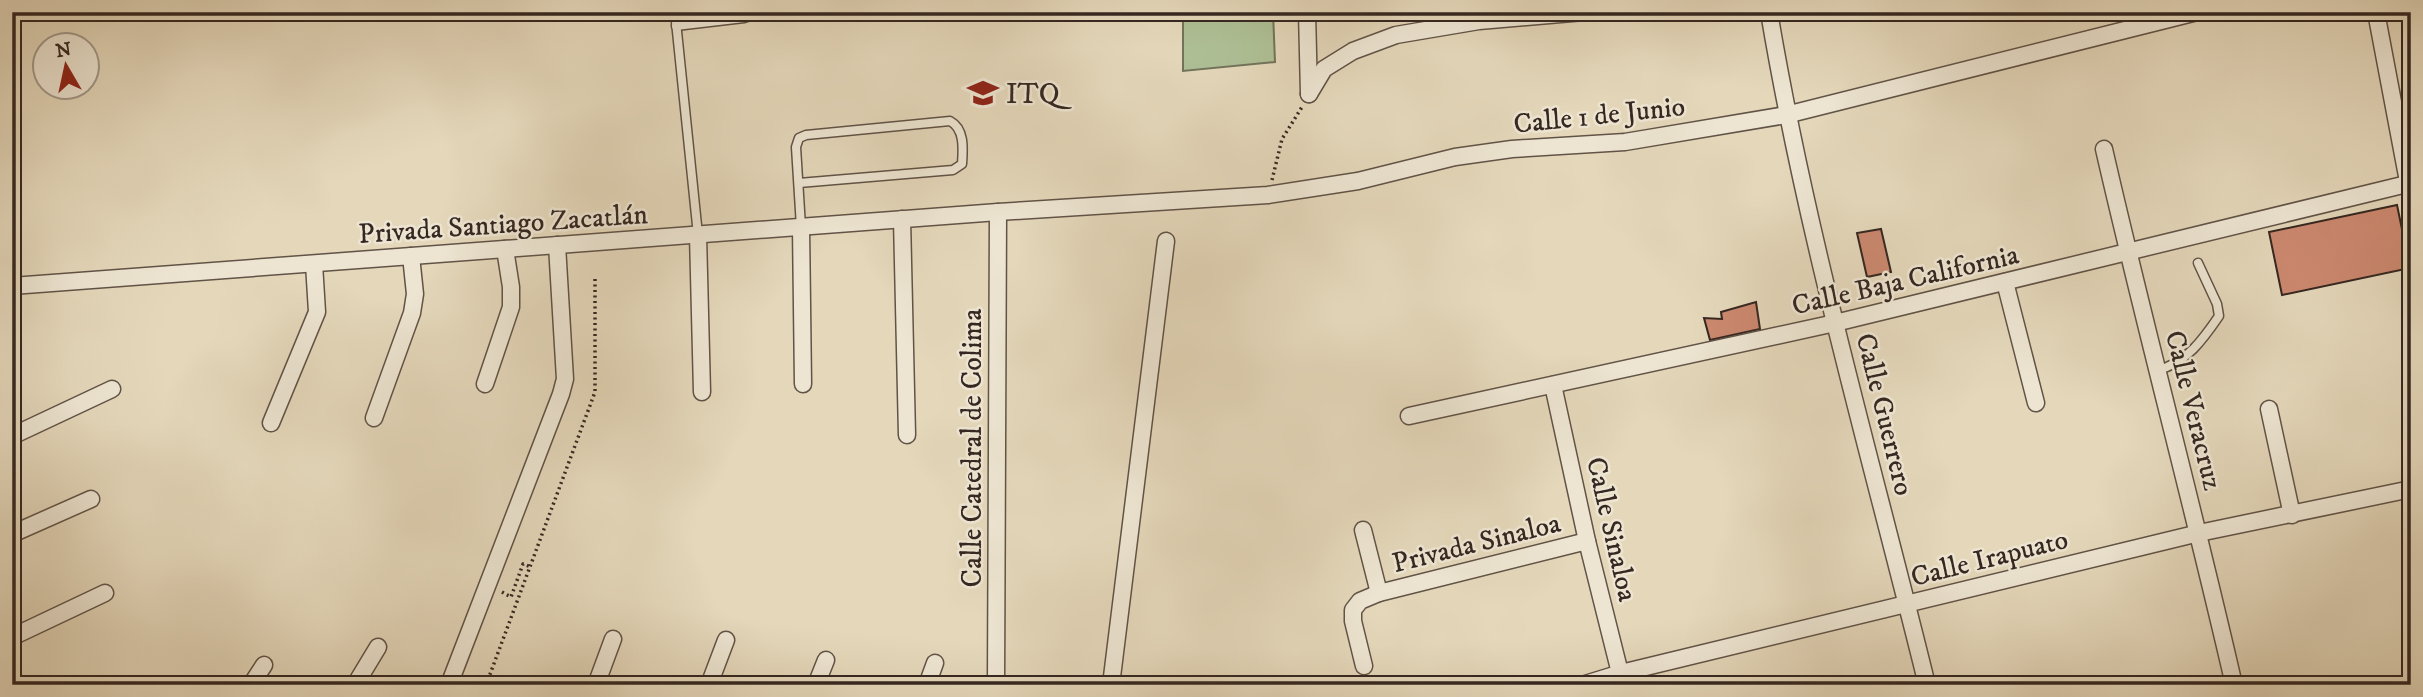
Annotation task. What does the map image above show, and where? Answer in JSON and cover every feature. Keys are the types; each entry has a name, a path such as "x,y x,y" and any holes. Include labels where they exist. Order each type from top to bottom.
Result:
{"street":[{"path":"1307,12 1309,94"},
{"path":"1309,94 1324,69 1353,51 1396,35 1479,21 1584,12"},
{"name":"Calle Guerrero","path":"1769,12 1786,115 1835,323 1927,685"},
{"name":"Calle 1 de Junio","path":"998,212 1268,195 1358,181 1455,157 1512,149 1625,142 1786,115 2197,12"},
{"path":"2376,12 2410,187"},
{"name":"Calle Veracruz","path":"2104,149 2127,254 2199,533 2234,685"},
{"name":"Calle Baja California","path":"1409,416 1835,323 2410,187"},
{"name":"Privada Santiago Zacatlán","path":"12,286 998,212"},
{"name":"Calle Catedral de Colima","path":"996,685 998,212"},
{"path":"902,219 907,435"},
{"path":"801,227 803,384"},
{"path":"698,235 702,392"},
{"path":"1111,685 1166,241"},
{"path":"449,685 565,379 557,245"},
{"path":"485,384 511,307 505,249"},
{"path":"374,418 412,313 415,294 411,256"},
{"path":"271,423 317,312 314,264"},
{"path":"2005,282 2036,403"},
{"name":"Calle Sinaloa","path":"1553,385 1587,541 1622,679"},
{"path":"12,436 112,389"},
{"path":"2269,409 2292,516"},
{"name":"Calle Irapuato","path":"1582,685 1622,679 1908,604 2199,533 2292,516 2411,489"},
{"path":"12,534 91,499"},
{"name":"Privada Sinaloa","path":"1363,530 1379,593"},
{"name":"Privada Sinaloa","path":"1364,666 1353,621 1353,610 1360,601 1379,593 1587,541"},
{"path":"12,637 105,593"},
{"path":"596,685 613,639"},
{"path":"709,685 726,639"},
{"path":"355,685 378,647"},
{"path":"816,685 826,660"},
{"path":"927,685 935,663"},
{"path":"251,685 264,665"}],"lane":[{"path":"675,12 698,235"},
{"path":"676,26 752,14"},
{"path":"799,183 953,170 962,164 961,132 958,125 950,121 806,135 799,138 796,147 801,227"},
{"path":"2157,370 2165,368 2199,345 2219,316 2217,304 2197,263"}],"path":[{"path":"1268,195 1282,139 1309,94"},
{"path":"486,685 595,392 595,276"},
{"path":"506,582 502,593 510,597 523,564 531,567"}],"green space":[{"path":"1183,12 1273,12 1275,62 1183,71"}],"building":[{"path":"2397,205 2410,268 2282,295 2269,232"},
{"path":"1881,229 1891,272 1867,277 1857,233"},
{"path":"1756,302 1760,329 1710,340 1704,318 1722,319 1721,312"}],"place":[{"name":"ITQ","path":"983,93"}]}
